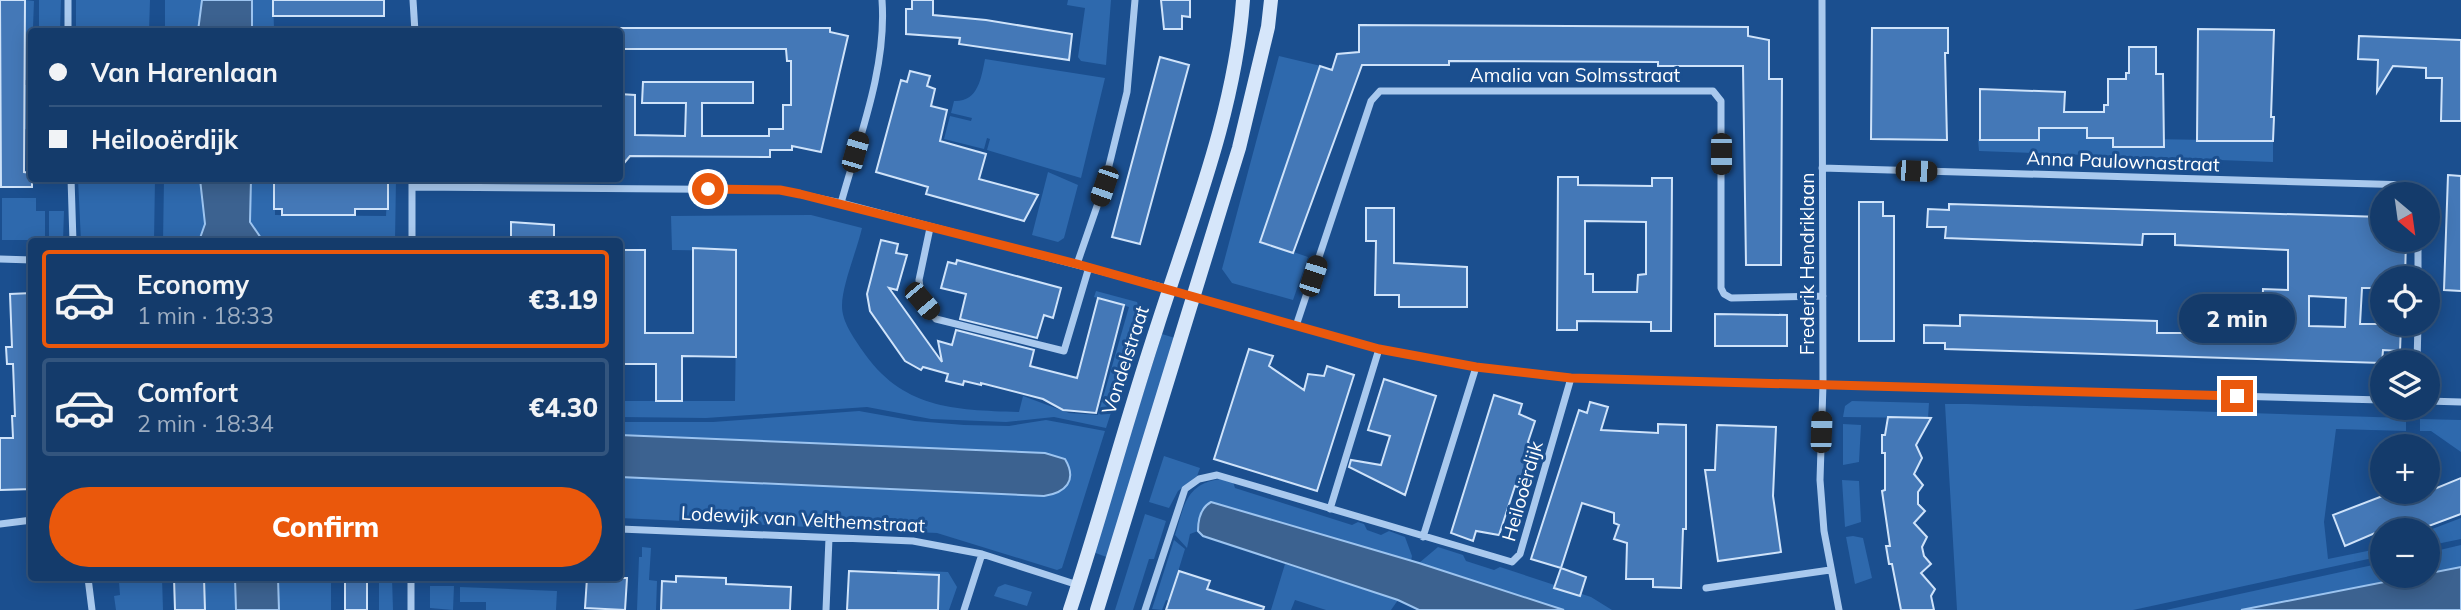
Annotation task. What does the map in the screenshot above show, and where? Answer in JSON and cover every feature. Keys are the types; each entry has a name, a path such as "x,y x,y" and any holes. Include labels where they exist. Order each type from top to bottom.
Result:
{"street":[{"path":"68,0 68,28"},
{"path":"413,0 415,28"},
{"path":"841,203 877,75 884,19 882,0"},
{"path":"1077,264 1104,186 1127,92 1135,0"},
{"name":"Vondelstraat","path":"1070,610 1122,432 1213,154 1238,55 1243,0"},
{"path":"1097,610 1239,148 1268,27 1271,0"},
{"name":"Frederik Hendriklaan","path":"1822,0 1823,384 1820,480 1830,570 1839,610"},
{"name":"Amalia van Solmsstraat","path":"1296,326 1371,101 1380,91 1713,91 1721,101 1721,288 1724,294 1731,298 1822,296"},
{"name":"Anna Paulownastraat","path":"1822,168 2370,184"},
{"path":"71,182 73,238"},
{"path":"412,238 412,183 780,190 841,203 1089,267 1379,349 1476,367 1571,378 2370,400"},
{"path":"930,228 919,280 922,301 936,318 981,332 1064,351 1089,267"},
{"path":"0,259 28,260"},
{"path":"1329,509 1379,349"},
{"path":"1423,537 1476,367"},
{"name":"Heilooërdijk","path":"1145,610 1185,489 1199,479 1217,475 1234,477 1329,509 1504,562 1512,562 1520,554 1571,378"},
{"path":"2440,401 2461,402"},
{"path":"0,524 28,520"},
{"name":"Lodewijk van Velthemstraat","path":"623,529 913,541 982,554 1103,593"},
{"path":"826,610 829,538"},
{"path":"964,610 982,554"},
{"path":"1706,588 1830,570"},
{"path":"88,581 92,610"},
{"path":"411,581 411,610"}],"shaded area":[{"path":"25,0 34,1 33,28 28,28 28,80 24,80"},
{"path":"39,0 61,0 60,28 39,28"},
{"path":"76,0 150,0 149,28 76,28"},
{"path":"165,0 202,0 198,28 165,28"},
{"path":"202,0 252,0 252,28 198,28"},
{"path":"252,0 273,0 274,28 252,28"},
{"path":"1068,0 1111,0 1106,65 1081,61 1078,57 1085,8 1067,5"},
{"path":"1279,56 1321,66 1261,241 1308,257 1293,300 1232,283 1222,269"},
{"path":"985,59 1105,78 1081,178 987,150 990,139 987,138 984,149 944,139 950,116 971,121 972,118 951,113 954,101 968,98 977,88"},
{"path":"24,85 28,85 28,130 24,129"},
{"path":"2039,127 2086,128 2087,138 2273,141 2273,162 1979,151 1978,139 2038,141"},
{"path":"1048,172 1078,185 1064,238 1058,242 1032,235"},
{"path":"78,182 155,182 154,238 81,238"},
{"path":"164,182 200,182 205,224 200,238 163,238"},
{"path":"200,182 251,182 250,222 261,238 200,238 205,224"},
{"path":"251,182 275,182 275,215 386,216 388,182 396,182 395,238 261,238 250,222"},
{"path":"2,198 36,198 36,211 45,211 45,238 2,240"},
{"path":"49,211 64,211 63,238 49,238"},
{"path":"811,215 862,228 843,298 846,324 878,370 894,384 912,395 951,407 1019,412 1023,396 1069,413 1098,415 1129,307 1094,297 1096,291 1137,302 1142,317 1106,428 1054,417 1006,422 931,419 867,407 706,418 623,417 623,401 735,401 737,251 672,250 671,216"},
{"path":"1162,334 1178,339 1109,558 1093,552"},
{"path":"1852,401 1929,403 1928,418 1843,417 1845,406"},
{"path":"1945,404 2370,417 2370,420 2406,420 2406,431 2336,429 2324,522 2328,559 2370,550 2370,559 2133,610 1957,610"},
{"path":"859,411 915,421 964,425 1009,426 1046,420 1105,431 1062,568 1057,570 937,533 623,518 623,477 1044,496 1070,470 1065,459 1045,453 623,435 623,422 713,422"},
{"path":"2420,420 2461,420 2461,452 2440,437 2440,434 2420,431"},
{"path":"1843,424 1861,425 1859,462 1843,465"},
{"path":"623,435 1045,453 1065,459 1070,480 1063,489 1044,496 623,477"},
{"path":"1164,456 1200,468 1197,476 1178,491 1169,508 1149,502"},
{"path":"1220,479 1233,482 1235,488 1352,525 1358,522 1364,524 1367,530 1381,535 1389,531 1405,537 1412,556 1411,561 1211,502 1201,511 1198,531 1190,534 1187,548 1175,535 1184,506 1199,486"},
{"path":"1842,480 1859,481 1861,522 1845,527"},
{"path":"1211,502 1419,563 1564,610 1419,610 1398,600 1203,536 1198,531 1199,519 1204,508"},
{"path":"1145,514 1166,521 1154,559 1149,559 1133,610 1115,610"},
{"path":"2461,518 2461,539 2440,543 2440,526"},
{"path":"1846,537 1863,538 1872,578 1855,584"},
{"path":"1174,540 1185,549 1169,601 1166,600 1162,610 1152,609"},
{"path":"2461,545 2461,567 2440,571 2440,550"},
{"path":"642,547 651,548 649,580 657,581 656,610 637,610 639,557 642,557"},
{"path":"1438,547 1463,555 1466,561 1494,570 1500,567 1591,597 1612,610 1564,610 1419,563"},
{"path":"1285,564 1398,600 1391,610 1326,610 1295,600 1291,610 1271,610"},
{"path":"2370,566 2370,585 2241,610 2166,610"},
{"path":"2461,567 2461,610 2241,610 2370,585 2370,588 2440,588 2440,571"},
{"path":"897,570 948,572 957,587 949,610 938,610 940,575 897,573"},
{"path":"162,581 163,610 116,610 114,596 120,595 119,582 113,582"},
{"path":"204,581 235,581 236,610 205,610"},
{"path":"235,581 278,581 279,610 236,610"},
{"path":"278,581 331,581 331,610 279,610"},
{"path":"379,581 392,581 393,610 379,610"},
{"path":"1005,584 1032,592 1027,606 994,596 998,587"},
{"path":"430,586 454,586 453,610 430,608"},
{"path":"460,587 557,591 556,610 486,610 486,602 460,602"}],"building":[{"path":"0,0 25,0 24,172 28,172 28,182 32,182 32,187 1,187"},
{"path":"273,0 384,0 384,16 273,16"},
{"path":"912,0 933,0 933,15 986,20 1072,34 1069,60 959,44 960,38 906,34 906,9 912,9"},
{"path":"1161,0 1190,0 1190,17 1182,16 1182,29 1164,29"},
{"path":"1359,25 1748,27 1748,36 1769,40 1769,79 1782,79 1781,265 1746,265 1743,66 1658,66 1658,62 1449,61 1449,65 1362,65 1293,253 1260,242 1320,66 1332,70 1337,54 1359,52"},
{"path":"623,28 830,28 830,32 848,36 821,152 792,146 792,150 770,150 770,157 630,156 623,164 623,94 635,95 635,135 685,136 686,103 642,103 643,82 753,82 753,103 702,103 702,136 769,136 769,129 783,129 783,105 791,105 791,61 787,61 786,49 623,49"},
{"path":"1872,28 1948,28 1948,53 1945,53 1947,140 1871,139"},
{"path":"2198,29 2274,30 2271,117 2274,117 2273,141 2197,141"},
{"path":"2359,36 2461,40 2461,121 2441,121 2442,78 2426,78 2426,68 2393,66 2377,92 2378,60 2358,59"},
{"path":"2129,47 2156,47 2156,74 2163,74 2164,147 2113,147 2113,138 2087,138 2087,128 2039,128 2039,140 1980,140 1980,89 2065,92 2064,112 2104,112 2104,105 2108,105 2108,79 2126,79 2126,73 2129,73"},
{"path":"1160,57 1189,65 1140,244 1112,237"},
{"path":"910,71 930,76 927,86 935,89 931,106 947,110 940,141 986,154 979,179 1038,195 1024,221 926,194 928,187 876,172 901,80 907,82"},
{"path":"2448,175 2461,176 2461,291 2444,290"},
{"path":"1558,177 1578,177 1578,185 1652,186 1652,178 1672,178 1671,331 1651,331 1651,322 1577,321 1577,330 1557,330","holes":["1585,221 1646,222 1646,274 1638,275 1637,292 1593,292 1593,274 1585,274"]},
{"path":"274,182 388,182 388,209 355,209 355,215 282,215 282,209 274,209"},
{"path":"1859,202 1883,202 1883,216 1894,216 1894,341 1859,341"},
{"path":"1949,204 2370,217 2370,252 2406,252 2405,266 2370,266 2370,288 2362,288 2360,324 2370,324 2370,336 2401,336 2400,350 2370,350 2370,363 1945,349 1945,343 1924,343 1924,325 1960,326 1960,315 2157,321 2157,333 2189,333 2190,322 2262,325 2263,289 2288,290 2288,250 2175,245 2175,234 2143,234 2142,245 1945,238 1946,227 1927,227 1928,209 1949,210","holes":["2309,296 2346,298 2345,327 2309,326"]},
{"path":"1366,208 1394,208 1394,263 1467,267 1467,307 1399,307 1399,295 1375,295 1376,241 1366,241"},
{"path":"511,222 554,225 554,238 511,238"},
{"path":"881,240 898,244 896,253 907,255 897,290 889,288 942,362 938,341 952,345 956,330 1034,350 1030,366 1077,378 1098,298 1124,305 1096,413 1063,410 1043,399 981,383 964,381 963,385 946,381 948,374 923,367 921,370 905,361 870,311 867,294"},
{"path":"693,248 736,250 736,357 682,356 682,401 656,401 656,364 623,364 623,250 645,250 645,333 693,333"},
{"path":"957,260 1061,288 1053,318 1044,315 1037,338 960,319 966,294 941,288 948,262 956,264"},
{"path":"28,293 28,489 0,490 0,438 13,438 12,416 15,416 13,364 7,364 6,347 12,347 10,294"},
{"path":"1715,314 1787,315 1787,346 1715,346"},
{"path":"1249,349 1273,356 1269,366 1304,390 1308,374 1324,376 1327,366 1354,375 1317,491 1214,459"},
{"path":"1384,379 1436,396 1405,495 1349,467 1351,460 1381,465 1390,436 1368,430"},
{"path":"1494,395 1522,404 1519,414 1535,421 1528,442 1534,453 1523,489 1515,486 1499,535 1476,531 1473,541 1451,533"},
{"path":"1590,402 1608,407 1601,430 1658,433 1658,424 1686,425 1686,529 1683,529 1681,588 1653,587 1653,579 1626,579 1627,543 1614,539 1619,525 1614,523 1614,513 1582,503 1561,568 1531,559 1579,410 1587,413"},
{"path":"1888,417 1931,418 1916,445 1922,458 1914,474 1923,485 1918,492 1918,504 1925,511 1914,523 1927,537 1922,547 1924,556 1931,564 1921,573 1935,589 1931,596 1934,610 1901,610 1892,564 1889,564 1886,546 1890,546 1882,491 1885,490 1885,453 1882,453 1882,435 1885,435"},
{"path":"1717,425 1776,427 1773,496 1781,552 1718,561 1705,470 1715,470"},
{"path":"2461,478 2461,514 2440,522 2440,518 2370,518 2370,535 2345,546 2333,515 2370,501 2370,504 2440,504 2440,487"},
{"path":"1561,568 1586,577 1580,596 1554,588"},
{"path":"849,571 939,575 938,610 847,610"},
{"path":"1179,571 1210,581 1207,589 1264,607 1263,610 1166,610"},
{"path":"676,576 726,578 726,584 791,587 790,610 661,610 662,581 676,582"},
{"path":"623,578 627,578 625,610 585,608 587,581 623,581"},
{"path":"174,581 204,581 205,610 175,610"},
{"path":"345,581 367,581 367,610 345,610"}],"route":[{"path":"708,189 780,190 841,203 1077,264 1379,349 1476,367 1571,378 2237,396"}]}
